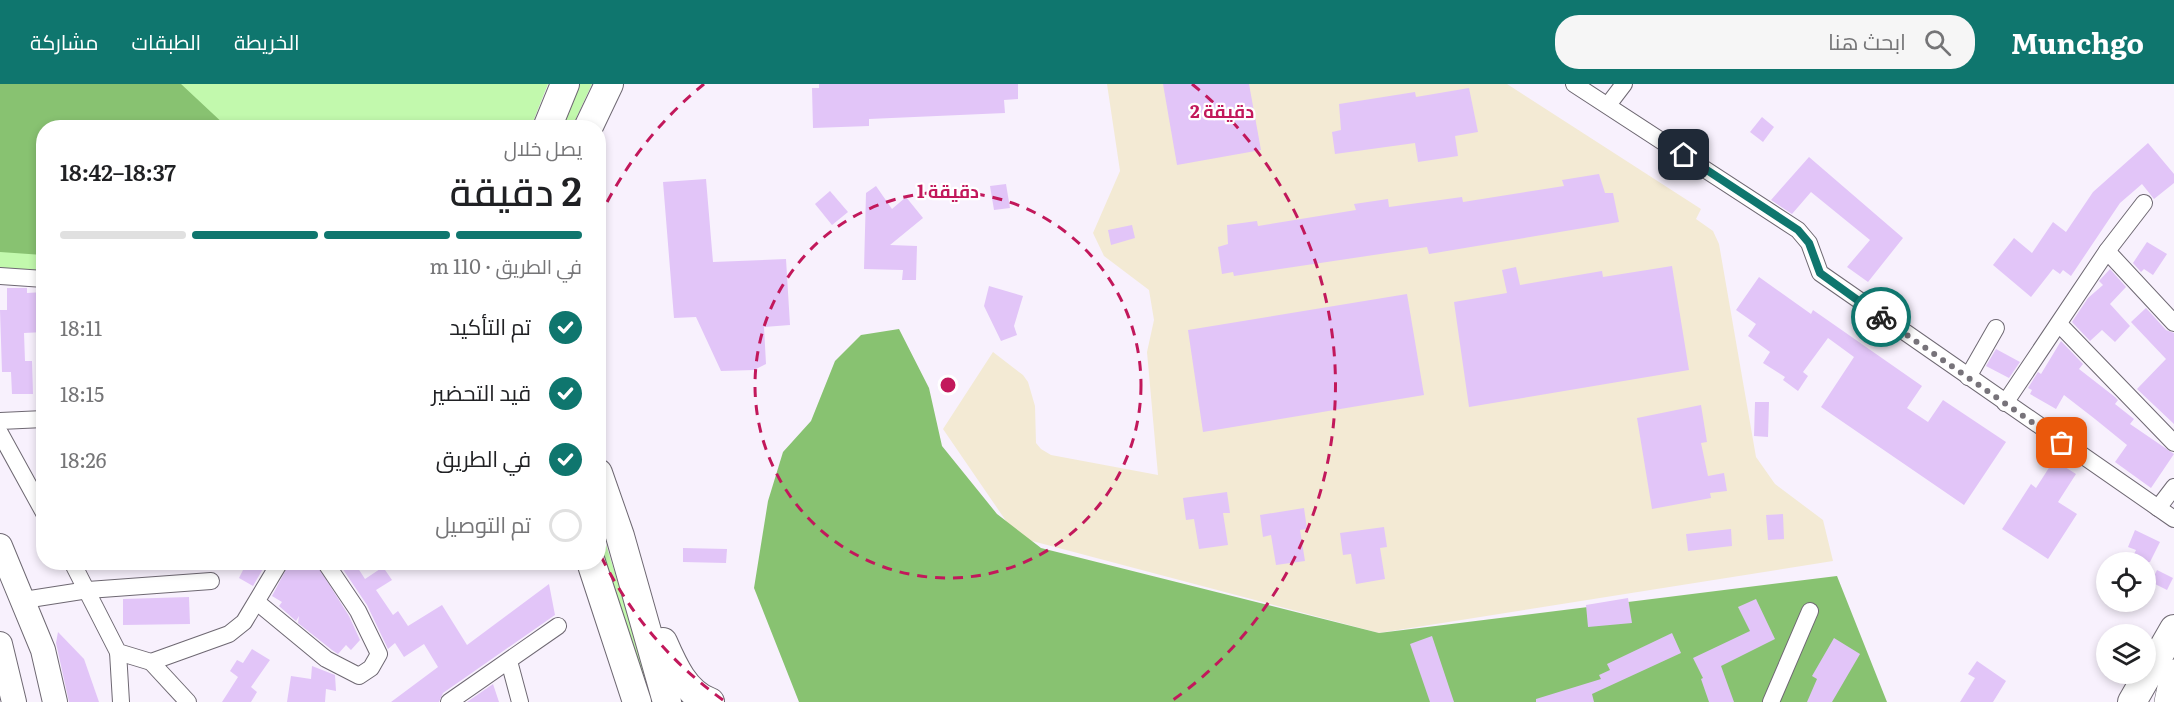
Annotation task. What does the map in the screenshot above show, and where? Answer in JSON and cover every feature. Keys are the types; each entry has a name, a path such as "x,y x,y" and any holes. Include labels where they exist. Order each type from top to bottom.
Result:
{"highway":[{"path":"550,120 565,84"},
{"path":"592,120 609,84"},
{"path":"606,496 620,536 672,661 682,679 696,695 710,702"},
{"path":"620,536 667,702"},
{"path":"594,570 637,702"},
{"path":"610,621 626,702"},
{"path":"2132,702 2174,629"}],"main road":[{"path":"0,546 43,650 55,702"},
{"path":"0,645 14,702"},
{"path":"2168,702 2174,673"}],"street":[{"path":"1574,84 1798,230 1809,243 1820,273 2005,404 2174,519"},
{"path":"1608,105 1624,84"},
{"path":"2005,404 2107,251 2144,202"},
{"path":"2107,251 2174,323"},
{"path":"0,276 36,278"},
{"path":"2059,324 2174,443"},
{"path":"1968,377 1996,328"},
{"path":"0,421 36,419"},
{"path":"0,433 36,498"},
{"path":"2158,508 2174,487"},
{"path":"77,570 118,652 122,702"},
{"path":"151,662 229,634 244,622 258,603 276,570"},
{"path":"258,603 326,658 359,676 371,668 379,654 358,611 330,570"},
{"path":"24,600 88,590 211,581"},
{"path":"1771,702 1810,611"},
{"path":"449,702 558,626"},
{"path":"118,652 151,662 188,702"},
{"path":"509,661 520,702"}],"shaded area":[{"path":"1107,84 1507,84 1701,209 1696,219 1713,231 1719,244 1756,457 1775,484 1823,520 1833,561 1379,633 1017,537 943,429 993,352 1023,375 1028,382 1035,406 1036,443 1041,449 1051,455 1158,475 1147,352 1154,320 1149,290 1104,256 1093,233 1120,171"}],"green space":[{"path":"0,84 548,84 534,120 36,120 36,275 0,272"},
{"path":"0,84 181,84 220,120 36,120 36,255 0,252"},
{"path":"580,84 592,84 575,120 564,120"},
{"path":"899,329 929,388 942,446 997,514 1041,548 1379,633 1837,576 1887,702 799,702 754,588 768,501 783,452 811,421 835,361 861,335"},
{"path":"606,544 655,702 648,702 606,565"}],"building":[{"path":"819,84 1018,84 1018,99 1004,100 1005,113 869,119 869,126 813,128 812,88 819,88"},
{"path":"1163,84 1249,84 1261,150 1177,165"},
{"path":"1469,88 1478,132 1455,136 1458,156 1418,162 1415,143 1335,154 1332,132 1341,130 1339,104 1415,92 1416,97"},
{"path":"1762,117 1774,127 1763,142 1750,132"},
{"path":"2148,143 2174,174 2174,183 2154,199 2142,184 2120,203 2071,276 2063,270 2060,274 2053,269 2031,297 1993,265 2014,238 2032,253 2053,222 2066,232 2093,192"},
{"path":"1809,157 1903,238 1868,282 1847,267 1870,240 1811,192 1792,214 1771,200"},
{"path":"1599,174 1605,193 1613,193 1619,222 1429,254 1427,247 1234,276 1233,272 1222,274 1218,247 1228,244 1227,225 1257,221 1258,226 1356,210 1354,204 1388,199 1389,207 1462,197 1463,202 1564,186 1562,180"},
{"path":"706,179 713,262 786,259 790,325 764,327 766,364 754,370 721,371 696,317 674,318 663,182"},
{"path":"1006,184 1010,208 994,210 990,186"},
{"path":"876,186 892,209 906,197 923,218 890,245 917,246 916,280 902,280 903,270 864,269 866,193"},
{"path":"830,191 848,212 832,225 815,204"},
{"path":"1132,225 1135,238 1111,245 1108,230"},
{"path":"2147,242 2167,254 2153,275 2144,269 2141,272 2133,263"},
{"path":"1672,266 1689,370 1469,407 1454,302 1507,293 1502,270 1516,267 1520,285 1602,271 1603,277"},
{"path":"2110,269 2126,287 2110,304 2130,326 2115,342 2102,330 2090,341 2072,322 2088,298 2103,285 2099,281"},
{"path":"1759,277 1811,314 1813,310 1922,386 1907,408 1928,422 1943,400 2006,442 1964,505 1821,407 1854,357 1828,338 1803,372 1808,376 1798,391 1783,380 1785,377 1763,363 1770,352 1748,336 1756,324 1736,310"},
{"path":"989,286 1023,296 1014,326 1017,335 1001,341 984,306"},
{"path":"7,288 27,288 27,293 36,292 36,332 24,333 25,361 32,361 33,394 12,394 11,372 2,372 0,310 7,310"},
{"path":"1407,294 1424,395 1203,432 1188,330"},
{"path":"2146,308 2166,330 2174,333 2174,424 2137,389 2166,359 2131,322"},
{"path":"2061,341 2083,364 2079,369 2115,397 2118,400 2115,404 2134,419 2130,424 2174,454 2151,488 2115,462 2127,445 2095,419 2064,395 2056,409 2030,394 2032,390 2028,388 2038,372 2041,374"},
{"path":"1996,349 2020,362 2009,378 1986,366"},
{"path":"1755,402 1769,402 1768,437 1754,436"},
{"path":"1701,405 1707,442 1701,443 1708,476 1724,473 1727,491 1710,493 1711,498 1652,509 1637,418"},
{"path":"2054,460 2076,474 2058,502 2077,514 2048,559 2002,529 2031,484 2036,488"},
{"path":"1227,492 1230,513 1223,513 1228,545 1199,549 1194,519 1186,520 1183,498"},
{"path":"1304,508 1307,529 1300,530 1305,561 1276,565 1271,535 1263,537 1260,515"},
{"path":"1783,514 1784,539 1768,540 1766,515"},
{"path":"1384,527 1387,547 1380,548 1385,579 1356,584 1351,554 1343,555 1340,533"},
{"path":"1731,529 1732,546 1688,551 1686,534"},
{"path":"2135,530 2160,542 2155,552 2135,552 2136,550 2128,547"},
{"path":"683,548 727,549 726,563 683,562"},
{"path":"243,570 262,570 253,586 239,578"},
{"path":"286,570 320,570 349,616 360,640 351,650 346,645 338,654 298,623 299,616 296,621 279,606 282,602 272,596"},
{"path":"343,570 359,570 365,579 378,570 385,570 392,580 376,590 393,615 398,611 408,626 442,605 467,645 549,584 555,615 443,693 439,702 391,702 438,667 424,644 404,657 395,643 388,649 367,605"},
{"path":"2157,570 2173,578 2167,590 2156,584"},
{"path":"189,597 190,624 123,625 123,599"},
{"path":"1628,598 1632,623 1588,627 1586,605"},
{"path":"1756,599 1775,639 1721,666 1734,702 1709,702 1701,679 1703,678 1693,658 1750,631 1738,607"},
{"path":"58,632 84,659 99,702 69,702 56,643"},
{"path":"1672,633 1681,653 1592,694 1594,702 1536,702 1536,699 1601,679 1599,675 1610,670 1607,664"},
{"path":"1432,636 1454,702 1430,702 1410,644"},
{"path":"1834,638 1860,654 1832,702 1807,702 1817,679 1812,676"},
{"path":"252,649 270,660 251,687 257,692 251,702 222,702 238,677 230,671 237,660 243,663"},
{"path":"1977,661 2006,681 1993,702 1960,702 1975,678 1968,674"},
{"path":"312,666 335,675 336,691 326,689 325,702 287,702 291,676 311,679"},
{"path":"493,684 499,702 467,702"}],"way so far":[{"path":"1881,317 2062,443"}],"route":[{"path":"1684,155 1798,230 1809,243 1820,273 1881,317"}]}
